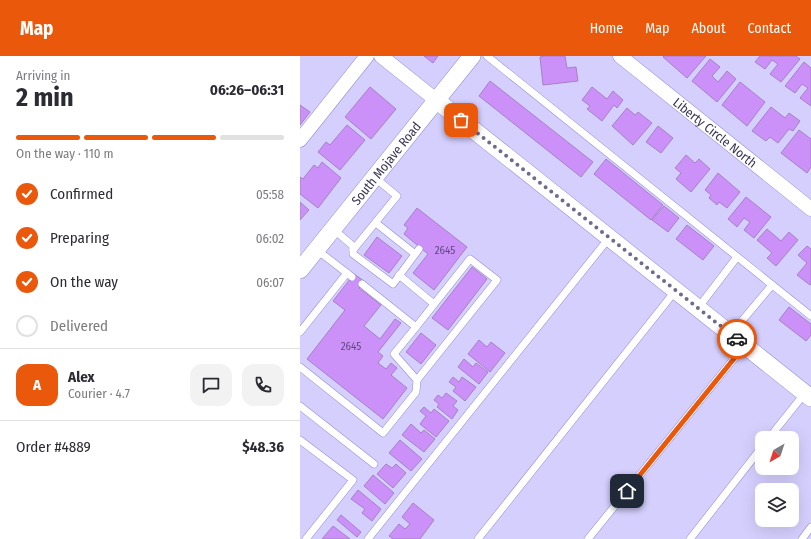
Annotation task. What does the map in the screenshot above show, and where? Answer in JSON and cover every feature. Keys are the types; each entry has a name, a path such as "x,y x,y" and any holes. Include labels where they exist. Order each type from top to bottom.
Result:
{"street":[{"path":"300,140 367,56"},
{"path":"381,56 808,396"},
{"name":"South Mojave Road","path":"300,270 472,56"},
{"name":"Liberty Circle North","path":"620,56 811,209"}],"lane":[{"path":"487,56 811,316"},
{"path":"353,250 398,196 374,177"},
{"path":"333,229 353,246 353,254 393,284 417,252 376,223"},
{"path":"368,539 609,238"},
{"path":"300,332 349,275 317,250"},
{"path":"698,308 738,257"},
{"path":"300,367 384,433 416,392 417,380 497,280 470,259 394,354 417,380"},
{"path":"399,276 434,304"},
{"path":"362,284 416,326"},
{"path":"731,335 772,285"},
{"path":"478,539 676,290"},
{"path":"588,539 745,345"},
{"path":"776,431 808,396"},
{"path":"300,406 374,464"},
{"path":"300,440 353,480 306,539"},
{"path":"690,539 755,456"},
{"path":"802,539 811,527"}],"building":[{"path":"424,56 438,56 433,63"},
{"path":"565,56 567,68 576,67 578,81 543,85 540,57"},
{"path":"706,56 687,78 663,57"},
{"path":"760,56 796,56 800,59 781,82 770,74 778,64 772,60 765,69 755,62"},
{"path":"710,59 720,67 712,76 718,82 727,71 736,79 717,102 692,81"},
{"path":"804,62 811,68 811,106 800,98 808,88 802,84 795,93 785,86"},
{"path":"490,81 593,162 581,177 479,96"},
{"path":"740,82 765,102 747,126 722,105"},
{"path":"370,87 396,109 371,139 345,117"},
{"path":"592,87 607,99 613,91 623,100 617,108 614,105 602,121 587,109 590,106 582,100"},
{"path":"300,105 310,112 300,125"},
{"path":"771,107 785,118 789,113 800,121 793,131 789,129 778,143 770,137 766,141 752,131"},
{"path":"627,108 635,115 638,112 652,123 633,145 612,126"},
{"path":"347,125 365,140 340,170 318,152 326,142 330,145"},
{"path":"658,126 673,138 661,153 646,142"},
{"path":"799,130 811,139 811,167 807,173 781,153"},
{"path":"686,155 695,163 699,159 710,169 691,192 676,179 681,173 675,168"},
{"path":"606,159 663,205 651,220 594,174"},
{"path":"322,162 341,178 318,208 300,194 300,177 303,179 314,165 318,168"},
{"path":"718,173 740,192 727,208 719,202 717,205 709,198 711,195 705,190"},
{"path":"746,197 771,217 754,238 744,230 750,222 744,218 737,227 728,219"},
{"path":"300,202 309,210 300,220"},
{"path":"664,206 679,218 668,232 652,220"},
{"path":"417,208 467,247 434,290 413,273 428,254 404,234 408,228 404,225"},
{"path":"687,225 714,246 703,260 676,239"},
{"path":"767,229 781,241 789,232 798,240 776,266 767,258 772,253 757,240"},
{"path":"377,237 402,256 389,273 364,255"},
{"path":"807,246 811,249 810,285 797,275 807,263 798,255"},
{"path":"472,267 487,279 448,330 432,318"},
{"path":"354,274 364,281 359,288 381,305 364,326 380,339 395,319 401,323 378,352 383,356 378,363 386,369 391,363 397,368 391,375 407,388 383,419 307,359 345,310 333,301"},
{"path":"789,307 811,324 811,335 806,341 779,320"},
{"path":"421,333 436,345 421,364 406,352"},
{"path":"479,340 487,347 491,342 505,353 490,372 468,354"},
{"path":"464,359 473,367 476,363 488,372 479,384 458,367"},
{"path":"453,377 459,382 462,377 476,387 465,401 453,391 456,387 449,382"},
{"path":"446,393 457,401 453,406 458,410 452,419 437,407 439,404 434,400 438,395 442,398"},
{"path":"424,407 431,413 434,409 449,421 436,437 420,424 426,416 420,411"},
{"path":"411,424 421,433 424,430 435,439 424,452 402,435"},
{"path":"400,440 422,459 411,471 389,453"},
{"path":"386,464 392,468 396,464 406,473 393,488 377,474"},
{"path":"373,475 394,493 385,504 364,486"},
{"path":"358,490 381,509 372,521 362,513 365,509 351,499"},
{"path":"413,503 434,520 420,539 393,539 389,536 399,524 405,529 410,524 402,517"},
{"path":"341,515 361,532 357,537 337,520"},
{"path":"333,526 350,539 322,539"}],"way so far":[{"path":"461,120 737,339"}],"route":[{"path":"627,491 745,345 737,339"}]}
